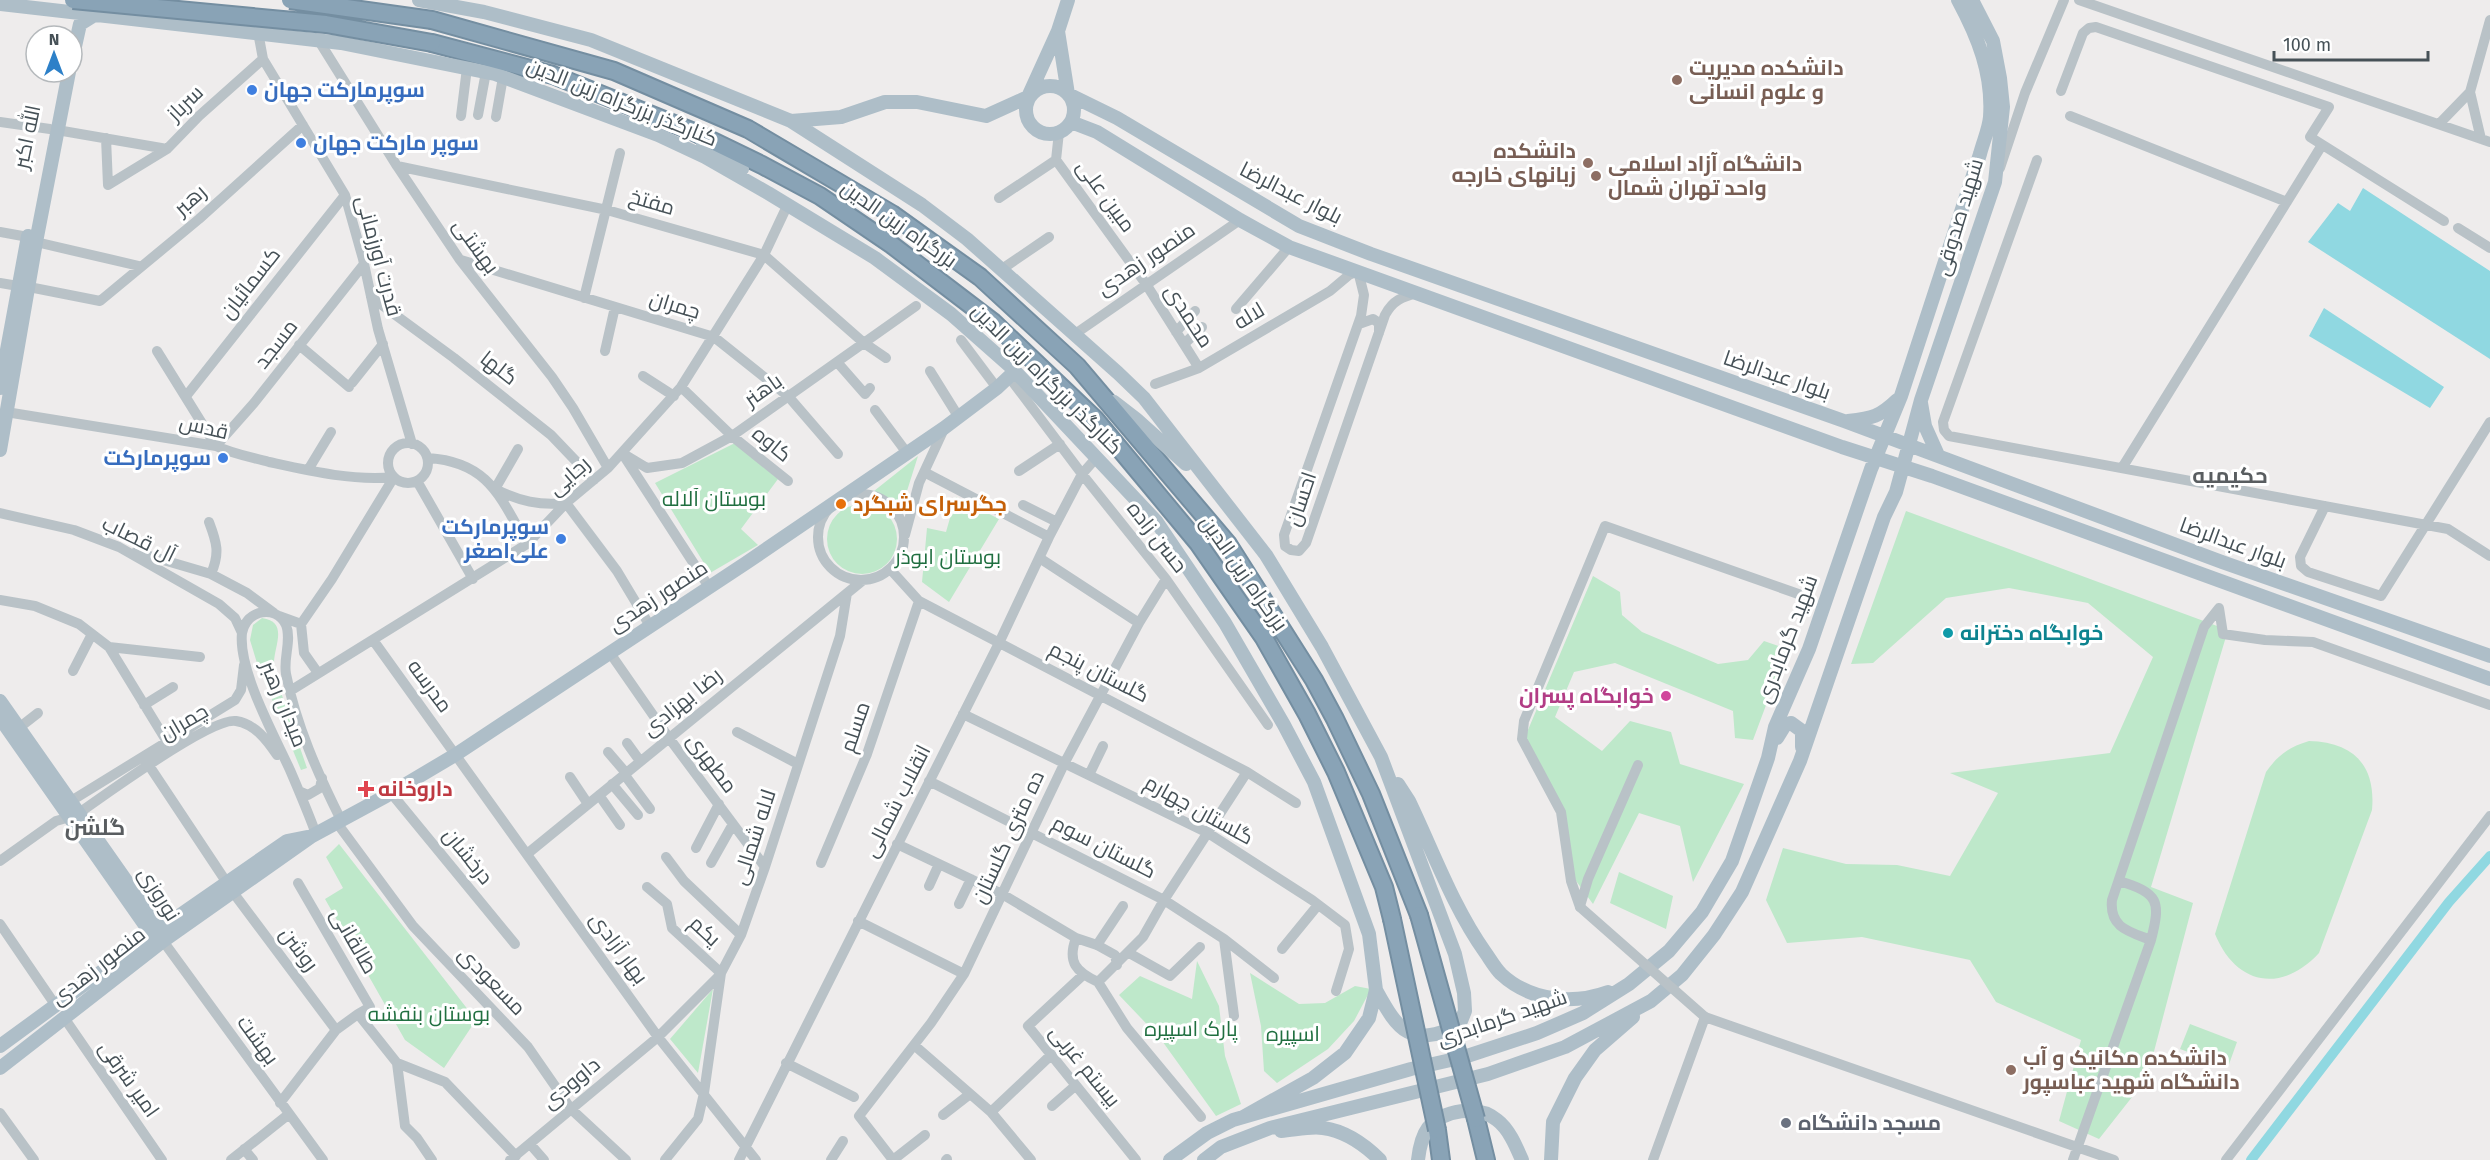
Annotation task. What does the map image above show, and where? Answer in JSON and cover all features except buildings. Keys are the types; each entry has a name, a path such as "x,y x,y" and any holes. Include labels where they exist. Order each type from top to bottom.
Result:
{"highway":[{"name":"بزرگراه زین الدین","path":"290,0 432,20 614,71 748,129 892,214 980,277 1077,366 1228,544 1314,680 1371,794 1419,915 1486,1160"},
{"name":"بزرگراه زین الدین","path":"68,5 326,24 432,43 553,75 646,112 733,151 811,191 892,245 993,322 1095,419 1198,543 1264,639 1307,714 1336,772 1384,886 1437,1130 1441,1160"}],"main road":[{"path":"258,32 304,29 314,18 312,0"},
{"name":"کنارگذر بزرگراه زین الدین","path":"0,3 68,5 96,14 320,41 486,72 658,135 705,157 837,233 951,314 1097,457 1162,530 1225,622 1314,782 1369,934 1376,990 1386,1009 1410,1035 1437,1035 1459,1026 1465,1011 1464,993 1455,954 1381,757 1316,636 1266,555 1144,398 968,239 922,205 791,121 591,40 484,12 419,0"},
{"path":"1058,31 1068,94 1074,108 1071,123 1059,132 1044,134 1031,126 1025,112 1028,97 1058,31 1068,0"},
{"name":"شهید صدوقی","path":"1886,436 1901,396 1990,118 1989,81 1981,45 1958,0"},
{"name":"شهید صدوقی","path":"1902,466 1921,400 1995,182 2003,107 2000,78 1993,41 1972,0"},
{"path":"68,5 70,24"},
{"path":"80,24 96,14"},
{"name":"الله اکبر","path":"0,388 24,287 59,84"},
{"path":"53,130 66,84"},
{"path":"791,121 841,117 885,102 917,102 986,116 1028,97 1033,91 1047,85 1055,86 1068,94"},
{"name":"بلوار عبدالرضا","path":"1068,94 1117,118 1299,226 1371,254 1886,436 2222,562 2490,656"},
{"path":"646,112 719,153 837,233"},
{"path":"1104,136 1105,125 1108,121 1117,118"},
{"name":"بلوار عبدالرضا","path":"1071,123 1104,136 1240,220 1289,246 2490,679"},
{"path":"0,450 3,411 24,287"},
{"name":"منصور زهدی","path":"0,1046 230,887 314,835 455,755 709,587 944,428 1012,374"},
{"path":"1100,393 1136,419 1174,452 1237,517"},
{"path":"1844,421 1871,419 1884,413 1901,396"},
{"path":"1921,400 1925,426 1938,455"},
{"name":"شهید گرمابدری","path":"1170,1160 1207,1133 1243,1117 1412,1069 1464,1057 1537,1033 1583,1013 1629,984 1669,951 1702,912 1732,861 1768,758 1775,727 1809,649 1876,458 1886,436"},
{"path":"1551,1160 1553,1122 1575,1078 1595,1050 1682,975 1714,936 1742,891 1800,761 1865,568 1896,492 1902,466"},
{"name":"نوروزی","path":"0,700 20,727 71,810"},
{"name":"نوروزی","path":"0,718 71,810 158,936"},
{"path":"1768,758 1780,730 1785,724 1791,723 1802,730 1804,737 1800,761"},
{"path":"1381,757 1409,801 1470,931 1501,974 1536,996 1568,1000 1596,996 1629,984"},
{"name":"منصور زهدی","path":"0,1068 65,1019 158,936"},
{"path":"1243,1117 1313,1078 1345,1053 1369,1018 1376,990"},
{"path":"1204,1160 1221,1147 1270,1128 1499,1070 1565,1047 1651,1001"},
{"path":"56,1006 65,1019"},
{"path":"1418,1160 1427,1129 1447,1114 1467,1110 1485,1113 1497,1120 1514,1142 1522,1160"},
{"path":"1221,1147 1279,1131 1324,1128 1365,1146 1380,1160"}],"street":[{"path":"1995,182 2029,83 2064,0"},
{"path":"2079,0 2485,141"},
{"path":"2439,124 2470,92 2490,20"},
{"path":"2061,91 2083,33 2089,27 2096,27 2329,107 2310,137 2444,221"},
{"path":"258,32 263,59"},
{"name":"بهشتی","path":"320,41 397,166 460,260 552,377 608,468"},
{"name":"قدرت آورزمانی","path":"263,59 345,195 364,264 378,329 412,444"},
{"name":"سرباز","path":"106,138 108,185 167,149 199,116 263,59"},
{"path":"461,116 467,68"},
{"path":"478,116 486,72"},
{"path":"496,117 503,77"},
{"path":"2470,92 2485,141"},
{"path":"2003,107 2007,115 2019,114"},
{"path":"2070,116 2287,202"},
{"path":"0,122 167,149"},
{"name":"رهبر","path":"24,287 100,301 139,266 199,219 303,125"},
{"path":"999,198 1056,160 1059,132"},
{"path":"2122,468 2322,145"},
{"path":"584,298 620,153"},
{"name":"مبین علی","path":"1056,160 1146,284"},
{"path":"2037,160 1943,422 1944,430 1949,436 2448,529 2490,556"},
{"name":"مفتخ","path":"397,166 607,210 764,255 864,343 886,358"},
{"name":"کسمائیان","path":"187,395 345,195"},
{"name":"رجایی","path":"290,691 527,544 566,503 608,468 678,391 764,255 788,204"},
{"name":"منصور زهدی","path":"1075,334 1240,220"},
{"path":"2457,228 2490,248"},
{"path":"0,231 139,266"},
{"path":"1002,269 1048,237"},
{"path":"1236,309 1289,246"},
{"name":"چمران","path":"460,260 714,337 788,396 838,454"},
{"name":"مسجد","path":"216,446 364,264"},
{"name":"احسان","path":"1358,271 1364,295 1359,324 1284,535 1286,546 1291,550 1299,551 1306,543 1379,333 1392,303 1403,297 1421,293"},
{"name":"لاله","path":"1155,384 1199,368 1330,291 1358,271"},
{"path":"0,283 24,287"},
{"name":"محمدی","path":"1146,284 1199,368"},
{"name":"گلها","path":"371,297 551,435 594,480"},
{"name":"باهنر","path":"622,453 647,468 682,463 732,436 916,306"},
{"path":"605,351 615,307"},
{"path":"1176,332 1195,311"},
{"path":"378,329 384,317 393,312"},
{"path":"1359,324 1373,319 1379,323 1379,333"},
{"path":"1184,344 1202,327"},
{"path":"961,340 997,388"},
{"path":"299,345 350,385 383,344"},
{"path":"157,351 187,395 216,446"},
{"path":"837,362 865,394 870,388"},
{"path":"930,371 958,416"},
{"name":"حسن زاده","path":"1012,374 1082,474 1166,579 1268,725"},
{"name":"کاوه","path":"643,376 678,391 788,481"},
{"path":"875,410 906,453"},
{"name":"قدس","path":"3,411 216,446 231,453 348,477 394,477"},
{"path":"2325,506 2300,557 2301,566 2308,572 2381,596 2490,422"},
{"path":"904,538 900,517 885,500 875,495 843,498 834,502 824,514 817,536 818,548 830,568 839,575 862,581 882,575 890,569 903,550 904,538 924,472 944,428"},
{"path":"308,470 331,432"},
{"path":"412,444 422,449 428,458 427,471 417,481 405,483 394,477 388,465 391,453 400,445 412,444"},
{"path":"1019,471 1060,444"},
{"path":"495,489 518,449"},
{"path":"622,453 709,587"},
{"name":"انقلاب شمالی","path":"739,1160 1041,559 1049,537 1082,474 1097,457"},
{"path":"428,458 448,459 466,465 495,489 525,501 566,503 616,571 650,626"},
{"path":"924,472 1049,537"},
{"path":"318,673 304,653 301,624 332,579 394,477"},
{"path":"417,481 473,579"},
{"path":"495,489 527,544"},
{"path":"1023,505 1057,522"},
{"name":"آل قصاب","path":"0,513 74,530 118,547 219,604 236,618 242,633"},
{"path":"209,522 216,541 217,560 211,574"},
{"path":"1804,596 1605,526 1524,721 1522,740 1561,812 1571,880 1580,907 1705,1017 2114,1160"},
{"path":"118,547 211,574 247,593 277,614 301,624"},
{"path":"1041,559 1139,623"},
{"name":"گلستان پنجم","path":"890,569 919,601 1247,772 1296,803"},
{"name":"ده متری گلستان","path":"893,1160 859,1116 868,1101 914,1045 964,974 1065,762 1139,623 1166,579"},
{"name":"رضا بهزادی","path":"527,854 862,581"},
{"name":"لاله شمالی","path":"665,1160 698,1119 704,1093 721,974 741,935 765,867 840,636 847,593"},
{"path":"0,600 35,606 78,624 110,647 170,746"},
{"name":"مسلم","path":"821,863 863,764 919,601"},
{"path":"2151,940 2117,925 2112,917 2112,900 2204,627 2219,608 2223,634 2265,640 2313,642 2490,705"},
{"path":"242,633 245,622 252,616 259,613 277,614"},
{"name":"میدان رهبر","path":"277,614 287,628 285,670 294,708 339,821"},
{"name":"میدان رهبر","path":"242,633 245,662 260,704 297,787 314,835"},
{"path":"73,671 92,634"},
{"name":"مدرسه","path":"373,639 455,755"},
{"path":"110,647 200,657"},
{"name":"مطهری","path":"609,653 765,867"},
{"name":"چمران","path":"71,810 149,766 170,746 235,700 241,690 245,662"},
{"path":"144,705 173,687"},
{"path":"20,727 38,713"},
{"name":"گلستان چهارم","path":"963,714 1208,833 1318,904 1345,925 1349,949 1336,991"},
{"name":"چمران","path":"0,861 143,756 219,723 236,721 262,735 297,787"},
{"path":"737,732 798,764"},
{"path":"627,743 640,761"},
{"path":"1089,775 1103,746"},
{"path":"608,752 650,809"},
{"name":"بهار آزادی","path":"455,755 658,1037 756,1160"},
{"name":"روشن","path":"143,756 230,887 336,1030"},
{"path":"1580,907 1588,879 1638,765"},
{"path":"1098,982 1143,937 1164,900 1247,772"},
{"path":"570,777 588,804"},
{"path":"297,787 308,795 320,788 322,778"},
{"name":"گلستان سوم","path":"929,781 1164,900 1224,939 1274,978"},
{"path":"612,784 638,815"},
{"name":"درخشان","path":"391,793 514,944"},
{"path":"599,795 620,825"},
{"path":"696,848 719,804"},
{"path":"2226,1160 2236,1155 2490,816"},
{"name":"مسعودی","path":"339,821 413,926 528,1047 571,1109 626,1160"},
{"path":"711,863 733,824"},
{"path":"897,844 1002,894 1076,938 1097,945 1115,955 1117,965"},
{"path":"666,858 684,881 741,935"},
{"path":"929,886 939,864"},
{"path":"959,904 971,879"},
{"path":"2073,1160 2151,940 2157,912 2153,899 2142,888 2119,881"},
{"name":"طالقانی","path":"298,883 370,1007 358,1014"},
{"name":"یکم","path":"647,887 667,904 672,928 721,974"},
{"path":"1282,949 1318,904"},
{"path":"1097,945 1123,906"},
{"path":"858,921 964,974"},
{"path":"0,924 56,1006"},
{"name":"بهشت","path":"158,936 323,1160"},
{"path":"1076,938 1072,951 1073,961 1083,975 1098,982 1127,1028 1201,1117"},
{"path":"1224,939 1234,1016"},
{"path":"1129,953 1170,976 1200,947"},
{"name":"داوودی","path":"513,1158 658,1037 721,974"},
{"name":"بیستم غربی","path":"1083,975 1028,1026 1136,1160"},
{"path":"280,1103 336,1030 358,1014 397,1063 445,1082 513,1158"},
{"path":"1653,1160 1705,1017"},
{"name":"امیر شرقی","path":"65,1019 162,1160"},
{"path":"914,1045 991,1112 1031,1160"},
{"path":"991,1112 1050,1056"},
{"path":"397,1063 405,1126 417,1138 432,1160"},
{"path":"786,1063 854,1097"},
{"path":"1052,1106 1075,1086"},
{"path":"943,1115 970,1094"},
{"path":"0,1113 34,1160"},
{"path":"231,1160 289,1114"},
{"path":"893,1160 925,1135"},
{"path":"831,1160 843,1142"},
{"path":"530,1144 544,1160"},
{"path":"244,1149 253,1160"}],"green space":[{"name":"بوستان آلاله","path":"735,443 778,479 741,529 758,545 710,573 655,483"},
{"path":"918,456 901,510 874,491"},
{"name":"بوستان ابوذر","path":"956,497 999,519 949,602 922,582 927,528 946,532"},
{"path":"862,504 875,507 887,514 894,526 897,539 894,552 887,564 875,571 862,574 849,571 837,564 830,552 827,539 830,526 837,514 849,507"},
{"path":"1906,511 2228,630 2151,887 2193,903 2147,1078 2099,1139 2059,1121 2081,1040 1996,1002 1970,960 1862,937 1787,943 1766,900 1783,848 1846,864 1897,865 1950,876 1998,793 1950,773 2110,753 2153,657 2088,603 2009,588 1946,598 1873,663 1851,664"},
{"path":"1593,576 1620,592 1622,615 1642,632 1718,664 1748,660 1764,641 1787,649 1753,740 1735,738 1733,711 1615,663 1574,672 1555,717 1602,751 1630,721 1671,732 1680,764 1744,784 1693,882 1680,826 1639,813 1593,904 1568,870 1561,812 1525,737"},
{"path":"262,618 270,620 278,630 275,672 307,768 301,770 257,663 250,640 253,625"},
{"path":"2309,741 2338,746 2359,759 2370,781 2372,810 2319,953 2290,974 2275,978 2261,978 2247,973 2235,964 2224,951 2215,934 2266,772 2285,752"},
{"name":"بوستان بنفشه","path":"339,844 476,1020 444,1068 405,1040 325,899 343,888 326,857"},
{"path":"1619,872 1673,896 1666,929 1610,903"},
{"name":"پارک اسپیره","path":"1197,961 1219,1006 1225,1056 1241,1104 1216,1116 1160,1038 1119,995 1140,976 1192,999"},
{"name":"اسپیره","path":"1250,973 1299,1004 1325,1003 1355,986 1371,989 1354,1021 1328,1049 1277,1083 1264,1071 1261,1026"},
{"path":"713,989 698,1073 670,1039"},
{"path":"2190,1024 2237,1042 2228,1067 2180,1049"}],"water":[{"path":"2363,188 2490,271 2490,359 2308,242 2338,203 2350,211"},
{"path":"2324,308 2444,387 2430,408 2309,336"}],"waterway":[{"path":"2251,1160 2449,902 2490,856"}],"place":[{"name":"دانشکده مدیریت و علوم انسانی","path":"1677,80"},
{"name":"سوپرمارکت جهان","path":"252,90"},
{"name":"سوپر مارکت جهان","path":"301,143"},
{"name":"دانشکده زبانهای خارجه","path":"1588,163"},
{"name":"دانشگاه آزاد اسلامی واحد تهران شمال","path":"1596,176"},
{"name":"سوپرمارکت","path":"223,458"},
{"name":"جگرسرای شبگرد","path":"841,504"},
{"name":"سوپرمارکت علی‌اصغر","path":"561,539"},
{"name":"خوابگاه دخترانه","path":"1948,633"},
{"name":"خوابگاه پسران","path":"1666,696"},
{"name":"داروخانه","path":"366,789"},
{"name":"دانشکده مکانیک و آب دانشگاه شهید عباسپور","path":"2011,1070"},
{"name":"مسجد دانشگاه","path":"1786,1123"}],"district":[{"name":"حکیمیه","path":"2230,475"},
{"name":"گلشن","path":"95,827"}]}
